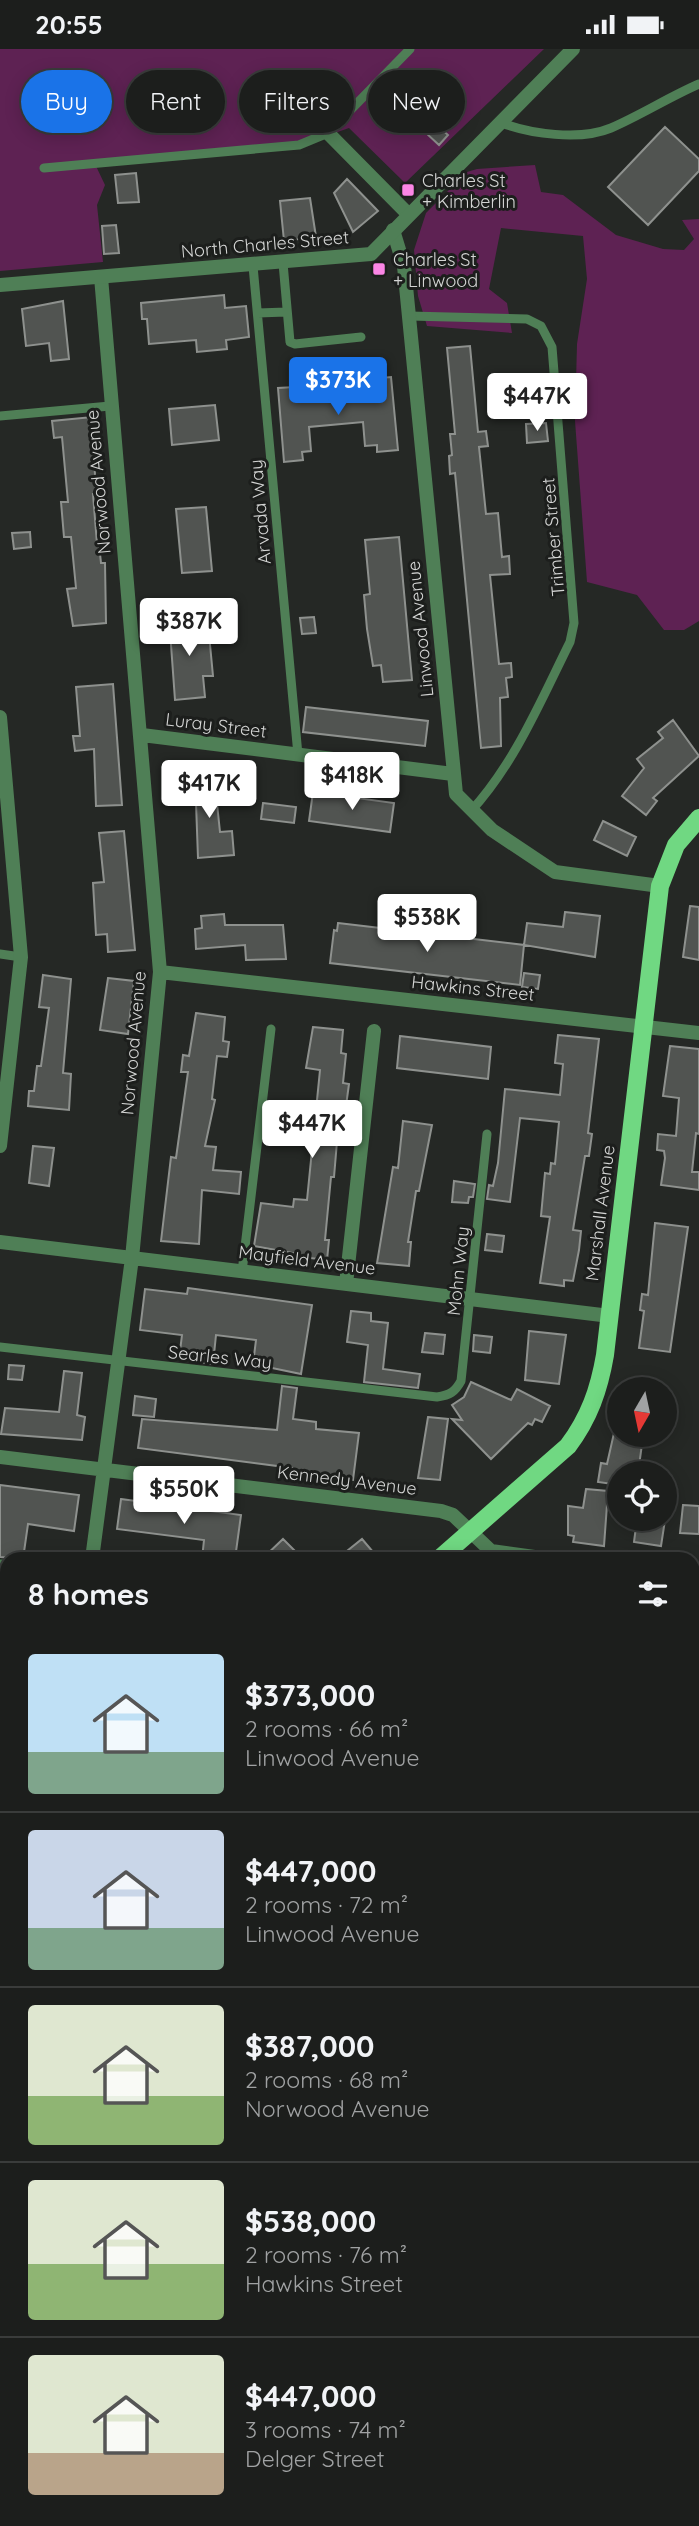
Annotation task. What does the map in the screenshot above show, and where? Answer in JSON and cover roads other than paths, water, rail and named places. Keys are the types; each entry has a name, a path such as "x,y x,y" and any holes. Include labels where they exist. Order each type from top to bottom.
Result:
{"main road":[{"name":"Marshall Avenue","path":"447,1552 554,1461 580,1430 590,1412 602,1375 610,1316 660,886 676,845 699,818"}],"street":[{"name":"North Charles Street","path":"0,285 253,266 371,254 573,49"},
{"path":"328,133 408,214"},
{"name":"Linwood Avenue","path":"393,230 404,266 456,794 492,830 555,872 660,886"},
{"name":"Norwood Avenue","path":"93,1552 132,1258 160,972 142,735 110,406 101,277"},
{"path":"0,717 21,957 0,1146"},
{"name":"Luray Street","path":"142,735 453,774"},
{"name":"Hawkins Street","path":"160,972 699,1033"},
{"path":"345,1284 374,1031"},
{"name":"Mayfield Avenue","path":"0,1243 610,1316"},
{"name":"Kennedy Avenue","path":"0,1457 441,1511 453,1515 482,1545 494,1552"}],"lane":[{"path":"354,106 410,49"},
{"path":"499,123 525,132 543,134 600,131 699,84"},
{"path":"44,168 299,145 328,133"},
{"path":"283,263 288,337 295,344 361,337"},
{"name":"Arvada Way","path":"253,266 298,755"},
{"path":"258,313 286,312"},
{"name":"Trimber Street","path":"409,316 527,319 541,326 552,347 574,623 570,642 518,744 486,794 471,811"},
{"path":"0,416 110,406"},
{"path":"0,954 21,957"},
{"path":"242,1272 271,1029"},
{"name":"Mohn Way","path":"437,1397 456,1390 461,1381 487,1134"},
{"name":"Searles Way","path":"0,1347 437,1397"}],"place":[{"name":"Charles St + Kimberlin","path":"408,190"},
{"name":"Charles St + Linwood","path":"379,269"}]}
